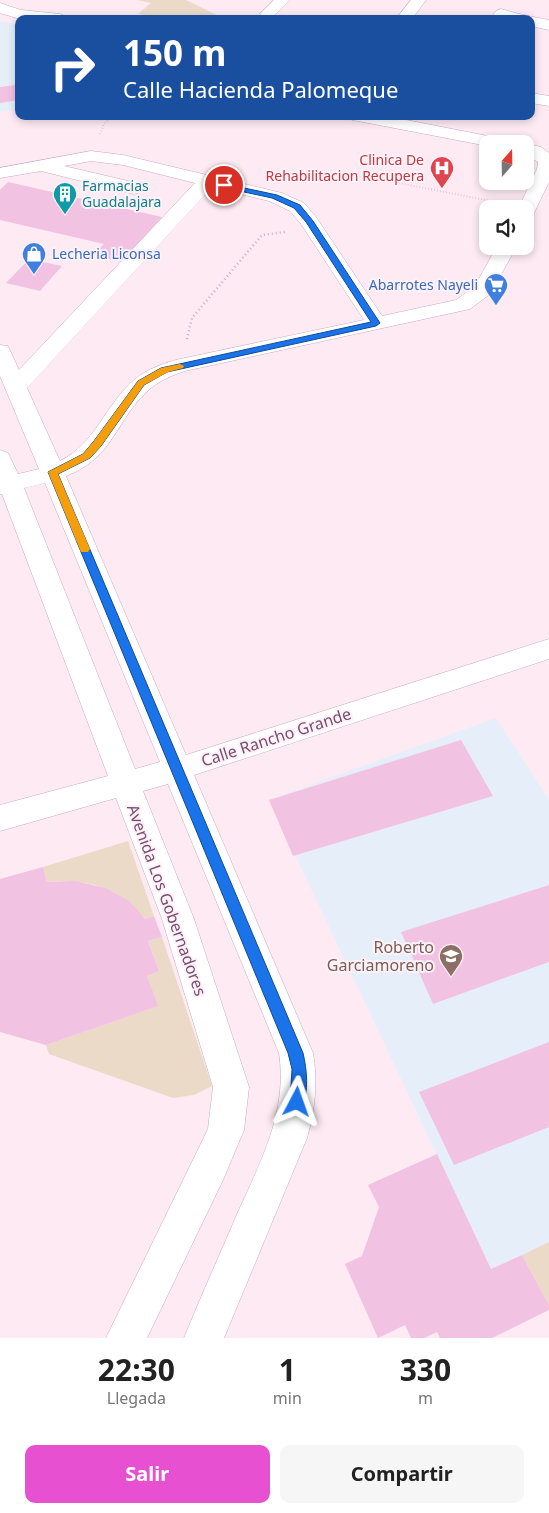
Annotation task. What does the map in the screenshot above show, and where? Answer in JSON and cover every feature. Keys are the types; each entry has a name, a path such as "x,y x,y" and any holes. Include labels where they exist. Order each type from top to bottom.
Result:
{"street":[{"path":"268,14 283,0"},
{"path":"407,15 419,0"},
{"path":"0,8 27,15"},
{"path":"535,22 549,26"},
{"path":"535,85 549,88"},
{"path":"535,99 549,101"},
{"path":"379,120 479,139"},
{"path":"531,200 547,162 543,156 534,152"},
{"path":"0,173 76,158 99,157 123,160 282,200 297,207 314,229 376,323"},
{"path":"37,166 134,188"},
{"path":"15,388 207,181"},
{"path":"3,476 53,472 86,456 97,444 141,383 164,370 463,305 483,290 503,255"},
{"path":"0,351 53,472 296,1053 299,1069 296,1114 289,1138 204,1338"},
{"name":"Avenida Los Gobernadores","path":"3,476 178,919 231,1087 226,1130 210,1167 126,1338"},
{"name":"Calle Rancho Grande","path":"0,818 125,782 178,769 549,649"}],"path":[{"path":"399,183 479,201"},
{"path":"180,366 192,318 262,235 314,229"}],"shaded area":[{"path":"137,0 186,0 217,15 138,14 151,3"},
{"path":"0,21 15,24 15,110 0,112"},
{"name":"Roberto Garciamoreno","path":"496,718 549,800 549,1242 491,1269 269,800"},
{"path":"128,841 154,916 145,919 123,899 102,887 77,882 47,882 43,867"},
{"path":"162,937 212,1086 194,1095 173,1098 49,1054 46,1045 157,1006 147,976 159,971 148,941"},
{"path":"549,1242 549,1305 522,1255"}],"building":[{"path":"15,85 15,101 0,103 0,87"},
{"name":"Farmacias Guadalajara","path":"8,182 162,217 122,262 93,255 104,244 0,220 0,190"},
{"name":"Lecheria Liconsa","path":"29,259 62,266 40,291 6,283"},
{"path":"461,740 493,796 293,856 269,800"},
{"path":"43,867 47,882 75,881 106,888 129,901 145,919 154,916 162,937 148,941 159,971 147,976 158,1006 46,1045 0,1032 0,879"},
{"path":"549,885 549,962 433,1004 401,932"},
{"path":"549,1042 549,1127 454,1165 419,1092"},
{"path":"437,1154 491,1269 522,1255 549,1305 549,1310 492,1338 440,1338 437,1332 424,1338 411,1338 405,1325 378,1338 345,1264 362,1256 379,1207 368,1185"}],"slow traffic":[{"path":"85,549 53,472 74,464 86,456 97,444 141,383 164,370 180,366"}],"place":[{"name":"Clinica De Rehabilitacion Recupera","path":"442,189"},
{"name":"Farmacias Guadalajara","path":"65,215"},
{"name":"Lecheria Liconsa","path":"34,275"},
{"name":"Abarrotes Nayeli","path":"496,306"},
{"name":"Roberto Garciamoreno","path":"451,977"}],"route":[{"path":"224,185 275,197 297,207 309,221 376,323 164,370 141,383 97,444 86,456 74,464 53,472 296,1053 299,1069 297,1102"}]}
